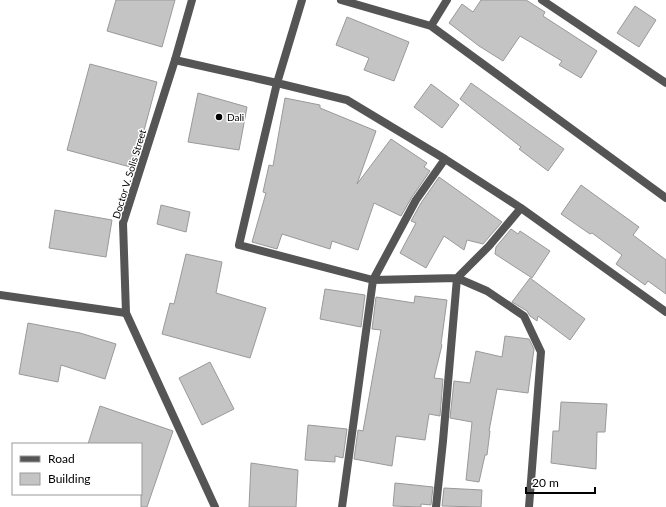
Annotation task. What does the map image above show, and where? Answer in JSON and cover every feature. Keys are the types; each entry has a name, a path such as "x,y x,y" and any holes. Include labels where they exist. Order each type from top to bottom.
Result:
{"street":[{"name":"Doctor V. Solis Street","path":"192,0 175,60 123,223 126,312 216,507"},
{"path":"302,0 277,82 239,245 373,280 457,278 487,291 524,316 541,352 529,507"},
{"path":"341,0 431,26 666,198"},
{"path":"431,26 447,0"},
{"path":"542,0 666,83"},
{"path":"175,60 277,82 347,100 445,159 521,208 666,312"},
{"path":"342,507 373,280 416,200 445,159"},
{"path":"436,507 457,278 489,246 521,208"},
{"path":"0,295 126,312"}],"building":[{"path":"116,0 175,0 162,47 107,31"},
{"path":"481,0 526,0 545,12 543,16 597,51 581,78 559,65 562,61 520,36 503,61 479,46 449,23 462,4 473,12"},
{"path":"635,6 656,20 639,47 617,33"},
{"path":"347,17 409,42 394,81 364,70 369,58 336,45"},
{"path":"90,64 157,82 134,168 67,150"},
{"path":"471,83 564,149 548,171 519,149 521,147 460,99"},
{"path":"431,84 459,105 442,128 414,107"},
{"name":"Dali","path":"198,93 247,107 239,150 188,142"},
{"path":"285,98 320,105 320,108 376,131 357,184 391,139 427,163 424,167 430,171 401,216 374,203 358,250 332,241 330,249 282,234 277,249 252,242 266,193 263,192 269,165 273,166"},
{"path":"439,177 502,222 483,244 467,240 464,250 444,236 426,268 400,253 416,223 411,221 421,203"},
{"path":"581,185 639,227 633,235 666,260 666,294 648,281 645,285 616,264 622,255 592,233 590,234 561,214"},
{"path":"161,205 190,212 186,232 157,224"},
{"path":"55,210 112,220 106,257 49,248"},
{"path":"511,229 518,234 520,231 550,251 532,278 495,254 496,247"},
{"path":"186,254 222,262 216,293 266,308 250,358 162,334 170,303 174,304"},
{"path":"530,278 585,319 570,340 538,316 537,321 530,316 527,311 512,302"},
{"path":"325,289 365,295 361,327 320,319"},
{"path":"415,296 447,300 442,345 434,378 443,379 440,416 429,414 425,440 396,436 392,466 354,459 358,430 363,431 381,330 372,329 376,297 414,303"},
{"path":"28,323 80,333 116,344 105,379 61,365 58,382 19,374"},
{"path":"505,336 529,339 534,349 528,393 497,389 489,431 487,455 485,455 479,482 466,480 472,422 450,418 454,381 470,383 476,351 502,357"},
{"path":"210,362 234,409 202,425 179,378"},
{"path":"561,402 607,404 605,432 597,432 596,469 551,463 553,431 559,431"},
{"path":"100,406 173,431 147,507 141,507 142,443 88,443"},
{"path":"308,425 347,429 343,458 335,456 335,462 305,460"},
{"path":"251,463 298,470 296,507 249,507"},
{"path":"395,483 433,487 431,505 421,504 421,507 393,506"},
{"path":"444,488 482,490 481,507 442,506"}],"place":[{"name":"Dali","path":"219,117"}]}
